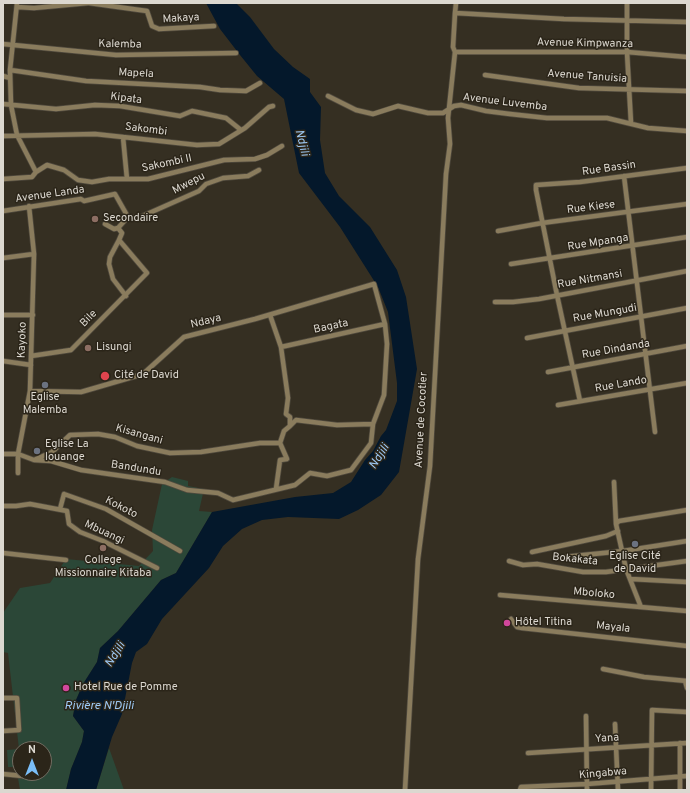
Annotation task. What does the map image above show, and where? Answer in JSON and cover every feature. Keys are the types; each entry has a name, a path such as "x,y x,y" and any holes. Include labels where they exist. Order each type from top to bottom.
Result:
{"street":[{"name":"Makaya","path":"17,5 34,8 88,3 147,11 150,14 152,26 159,30 214,26"},
{"name":"Avenue de Cocotier","path":"405,790 418,559 431,442 446,174 450,144 448,129 455,52 452,48 456,3"},
{"path":"627,3 627,52 631,123"},
{"path":"3,179 35,174 17,135 11,105 10,70 17,5"},
{"path":"455,13 687,22"},
{"name":"Kalemba","path":"3,44 116,55 236,53"},
{"name":"Avenue Kimpwanza","path":"455,52 627,52 687,57"},
{"name":"Mapela","path":"10,70 86,81 200,87 220,90 246,90 260,83"},
{"name":"Avenue Tanuisia","path":"485,75 579,88 687,91"},
{"path":"3,76 10,78"},
{"name":"Avenue Luvemba","path":"328,96 356,110 373,114 398,106 428,113 443,113 450,108 461,105 486,111 547,118 606,118 670,131 687,131"},
{"name":"Kipata","path":"3,104 56,109 95,104 180,116 192,111 226,118 241,130"},
{"name":"Sakombi","path":"3,136 95,134 197,145 219,144 241,130 269,107 273,106"},
{"path":"123,137 127,179"},
{"name":"Sakombi II","path":"35,174 47,164 64,170 78,180 92,182 109,179 148,178 224,160 255,159 267,156 282,146"},
{"name":"Rue Bassin","path":"542,223 535,188 540,184 580,182 687,168"},
{"name":"Mwepu","path":"128,216 138,218 199,190 206,184 223,178 248,176 259,170"},
{"path":"624,176 655,432"},
{"name":"Avenue Landa","path":"3,212 29,206 81,199 84,201 115,194 128,216"},
{"name":"Rue Kiese","path":"498,231 542,223 687,204"},
{"name":"Kayoko","path":"18,473 18,454 30,391 33,315 32,263 34,254 29,206"},
{"path":"105,224 114,229 118,228 128,216"},
{"path":"542,223 580,401"},
{"path":"118,228 122,233 110,257 109,264 113,279 126,296"},
{"name":"Rue Mpanga","path":"511,264 632,247 687,237"},
{"name":"Bile","path":"31,356 71,350 126,296 147,273 119,240"},
{"path":"3,258 34,254"},
{"name":"Rue Nitmansi","path":"495,302 512,302 557,295 687,271"},
{"name":"Ndaya","path":"30,391 81,392 143,374 184,337 270,315 374,284 385,324"},
{"name":"Rue Mungudi","path":"527,338 687,308"},
{"path":"3,315 33,315"},
{"path":"270,315 281,348 288,398 286,414 290,417 290,426"},
{"path":"373,424 337,425 296,420 284,431 280,443 287,459 280,460 276,489 295,485 310,473 327,476 351,470 371,443 373,424 384,396 387,344 385,324"},
{"name":"Bagata","path":"281,348 385,324"},
{"name":"Rue Dindanda","path":"548,372 687,346"},
{"path":"3,361 31,365"},
{"name":"Rue Lando","path":"558,405 687,383"},
{"name":"Kisangani","path":"34,460 52,452 70,435 98,434 115,437 137,446 170,453 202,452 260,443 280,443"},
{"path":"3,454 18,454 34,460"},
{"name":"Bandundu","path":"34,460 51,461 81,470 165,482 187,490 218,493 233,500 276,489"},
{"path":"614,482 616,524 626,569 641,607"},
{"name":"Kokoto","path":"60,509 64,494 106,509 180,551"},
{"path":"3,506 30,504 60,509"},
{"name":"Mbuangi","path":"60,509 67,511 69,524 80,532 103,541 157,568"},
{"path":"616,524 619,521 687,510"},
{"path":"532,552 606,536 618,531"},
{"path":"564,557 623,552 687,541"},
{"path":"3,553 66,560"},
{"name":"Bokakata","path":"509,561 523,565 537,564 583,572 606,572 687,561"},
{"path":"631,579 687,582"},
{"name":"Mboloko","path":"500,595 687,611"},
{"name":"Mayala","path":"511,619 517,626 687,646"},
{"path":"603,670 644,677 686,681 687,688"},
{"path":"3,698 17,698 18,730 3,731"},
{"path":"651,790 652,710 687,712"},
{"path":"586,716 587,787"},
{"path":"615,724 618,790"},
{"path":"680,743 680,790"},
{"name":"Yana","path":"528,753 687,743"},
{"name":"Kingabwa","path":"521,788 587,787 618,782 687,776"}],"green space":[{"path":"172,477 188,481 188,486 204,489 199,511 212,512 176,573 161,580 118,631 100,648 97,662 83,684 76,700 73,716 84,731 82,742 71,769 66,790 20,790 18,781 52,781 52,741 18,741 8,653 3,652 3,613 20,588 50,583 66,559 139,566 153,551 152,530 162,484"},
{"path":"109,748 124,790 96,790"},
{"path":"7,750 12,750 12,767 8,767"}],"water":[{"name":"Rivière N'Djili","path":"206,3 236,3 250,17 274,49 293,67 310,79 310,92 321,107 320,140 325,173 339,196 370,227 397,270 406,297 417,369 399,472 381,495 358,510 339,519 288,517 262,520 242,529 223,546 209,568 162,619 147,644 136,652 132,663 122,714 112,737 96,790 66,790 71,769 82,742 84,731 73,716 76,700 83,684 97,662 100,648 118,631 161,580 176,573 212,512 295,497 333,493 351,482 365,460 373,451 386,430 397,401 397,383 388,312 378,287 340,227 299,173 284,99 257,76 220,29"}],"place":[{"name":"Secondaire","path":"95,219"},
{"name":"Lisungi","path":"88,348"},
{"name":"Cité de David","path":"105,376"},
{"name":"Eglise Malemba","path":"45,385"},
{"name":"Eglise La louange","path":"37,451"},
{"name":"Eglise Cité de David","path":"635,544"},
{"name":"College Missionnaire Kitaba","path":"103,548"},
{"name":"Hôtel Titina","path":"507,623"},
{"name":"Hotel Rue de Pomme","path":"66,688"}],"water label":[{"name":"Ndjili","path":"301,143"},
{"name":"Ndjili","path":"380,457"},
{"name":"Ndjili","path":"116,655"}]}
